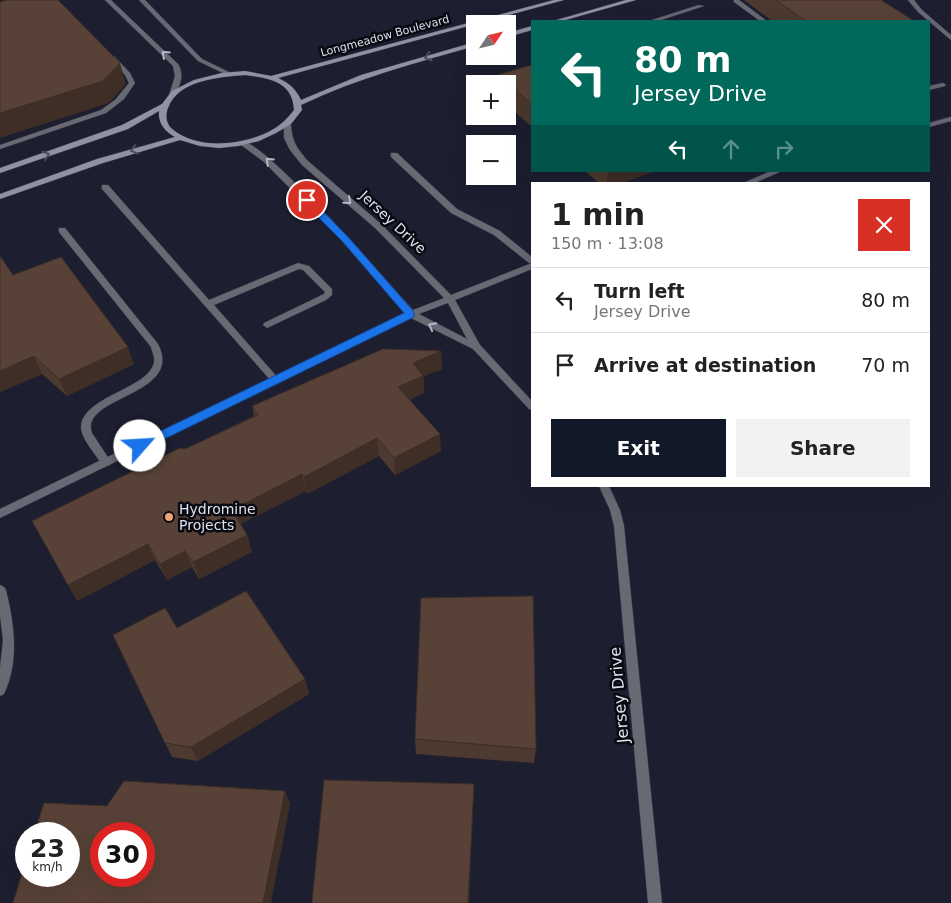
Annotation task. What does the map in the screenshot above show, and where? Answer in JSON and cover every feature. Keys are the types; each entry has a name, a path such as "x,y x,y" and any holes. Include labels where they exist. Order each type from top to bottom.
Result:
{"main road":[{"name":"Longmeadow Boulevard","path":"272,78 561,0"},
{"path":"560,20 633,0"},
{"path":"516,33 531,28"},
{"path":"299,103 338,84 364,75 466,47"},
{"path":"229,74 252,74 272,78 291,88 297,95 299,103 298,110 287,125 268,136 244,143 210,144 181,138 164,124 162,115 164,106 172,95 187,85 207,78 229,74"},
{"path":"0,171 126,127 164,106"},
{"path":"0,197 100,161 181,138"}],"street":[{"path":"108,0 176,65 179,70 179,76 172,95"},
{"path":"142,0 200,60 229,74"},
{"path":"911,0 920,11 951,38"},
{"path":"736,1 763,20"},
{"path":"655,20 701,6"},
{"path":"0,147 98,114 110,108 129,88 131,78 104,48"},
{"path":"930,88 942,85"},
{"path":"930,124 951,119"},
{"name":"Jersey Drive","path":"287,125 288,138 294,150 305,163 378,226 450,299 476,347 531,406"},
{"name":"Jersey Drive","path":"244,143 267,160 346,240 411,314 476,347"},
{"path":"394,155 454,211 497,233 531,260"},
{"path":"750,182 775,172"},
{"path":"105,187 275,380"},
{"path":"62,230 155,346 159,356 158,366 151,375 130,390 93,411 86,420 86,429 106,462"},
{"path":"208,304 298,266 310,271 330,291 323,298 267,325"},
{"path":"0,514 411,314 531,266"},
{"name":"Jersey Drive","path":"604,487 615,510 619,526 655,903"},
{"path":"0,590 8,620 10,647 0,690"}],"building":[{"path":"7,0 58,0 120,63 103,81 0,113 0,2"},
{"path":"776,0 881,0 912,20 805,20"},
{"path":"531,65 531,103 516,91 516,75 497,75"},
{"path":"0,256 13,275 61,257 128,347 59,379 34,356 0,371"},
{"path":"383,349 441,351 413,363 423,376 398,387 440,434 394,458 377,438 304,477 302,474 232,510 247,535 193,562 185,551 160,564 148,544 68,585 32,521 180,448 185,449 258,415 252,406"},
{"path":"246,591 305,679 191,747 165,743 113,635 165,608 177,628"},
{"path":"533,596 536,749 415,739 421,598"},
{"path":"324,780 474,784 468,903 312,903"},
{"path":"124,781 285,791 263,903 13,903 18,887 80,887 80,822 38,822 44,803 107,806"}],"place":[{"name":"Hydromine Projects","path":"169,517"}],"route":[{"path":"140,446 411,314 346,240 307,200"}]}
